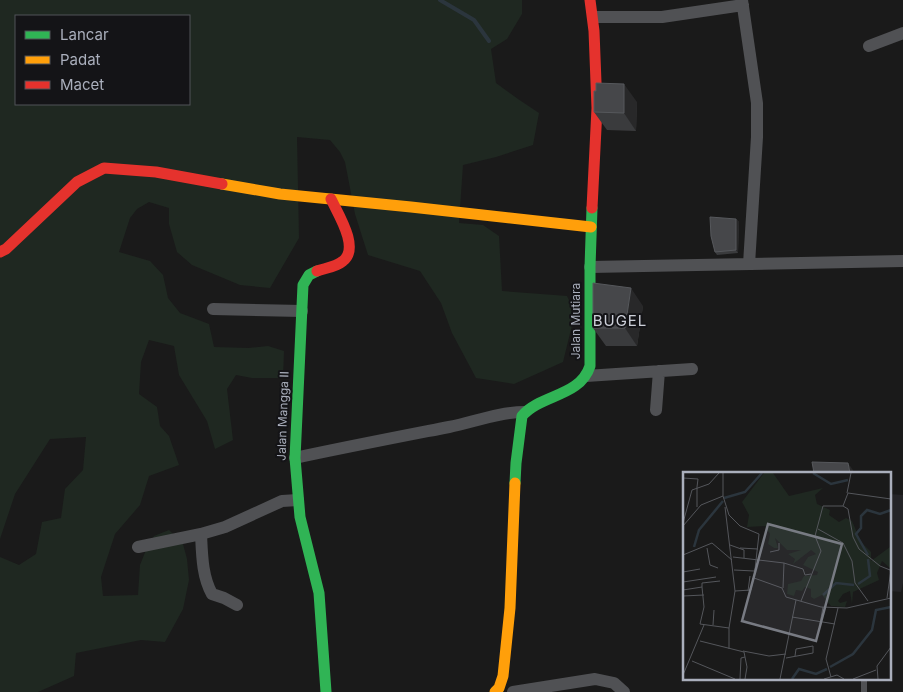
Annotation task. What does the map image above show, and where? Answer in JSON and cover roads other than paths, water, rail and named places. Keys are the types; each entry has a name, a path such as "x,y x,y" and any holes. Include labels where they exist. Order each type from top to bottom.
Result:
{"street":[{"name":"Jalan Mutiara","path":"525,412 556,397 575,385 586,376 590,366 591,227 597,108 594,31 590,0"},
{"path":"592,17 662,16 742,3 757,103 757,137 748,264"},
{"path":"869,46 903,33"},
{"path":"0,252 6,249 77,182 104,168 156,172 280,194 411,206 591,227"},
{"name":"Jalan Mangga II","path":"326,692 319,593 300,517 295,458 303,285 307,276 314,272 340,264 348,257 350,247 331,199"},
{"path":"590,267 903,260"},
{"path":"213,309 302,311"},
{"path":"586,376 692,369"},
{"path":"656,410 659,371"},
{"path":"295,458 516,412 525,412"},
{"path":"495,692 499,688 503,676 510,608 516,463 520,424 525,412"},
{"path":"138,546 201,534 225,527 282,501 298,500"},
{"path":"201,534 207,585 212,594 237,605"},
{"path":"513,692 595,679 614,683 624,692"}],"waterway":[{"path":"440,0 474,20 489,41"}],"district":[{"name":"BUGEL","path":"620,321"}]}
